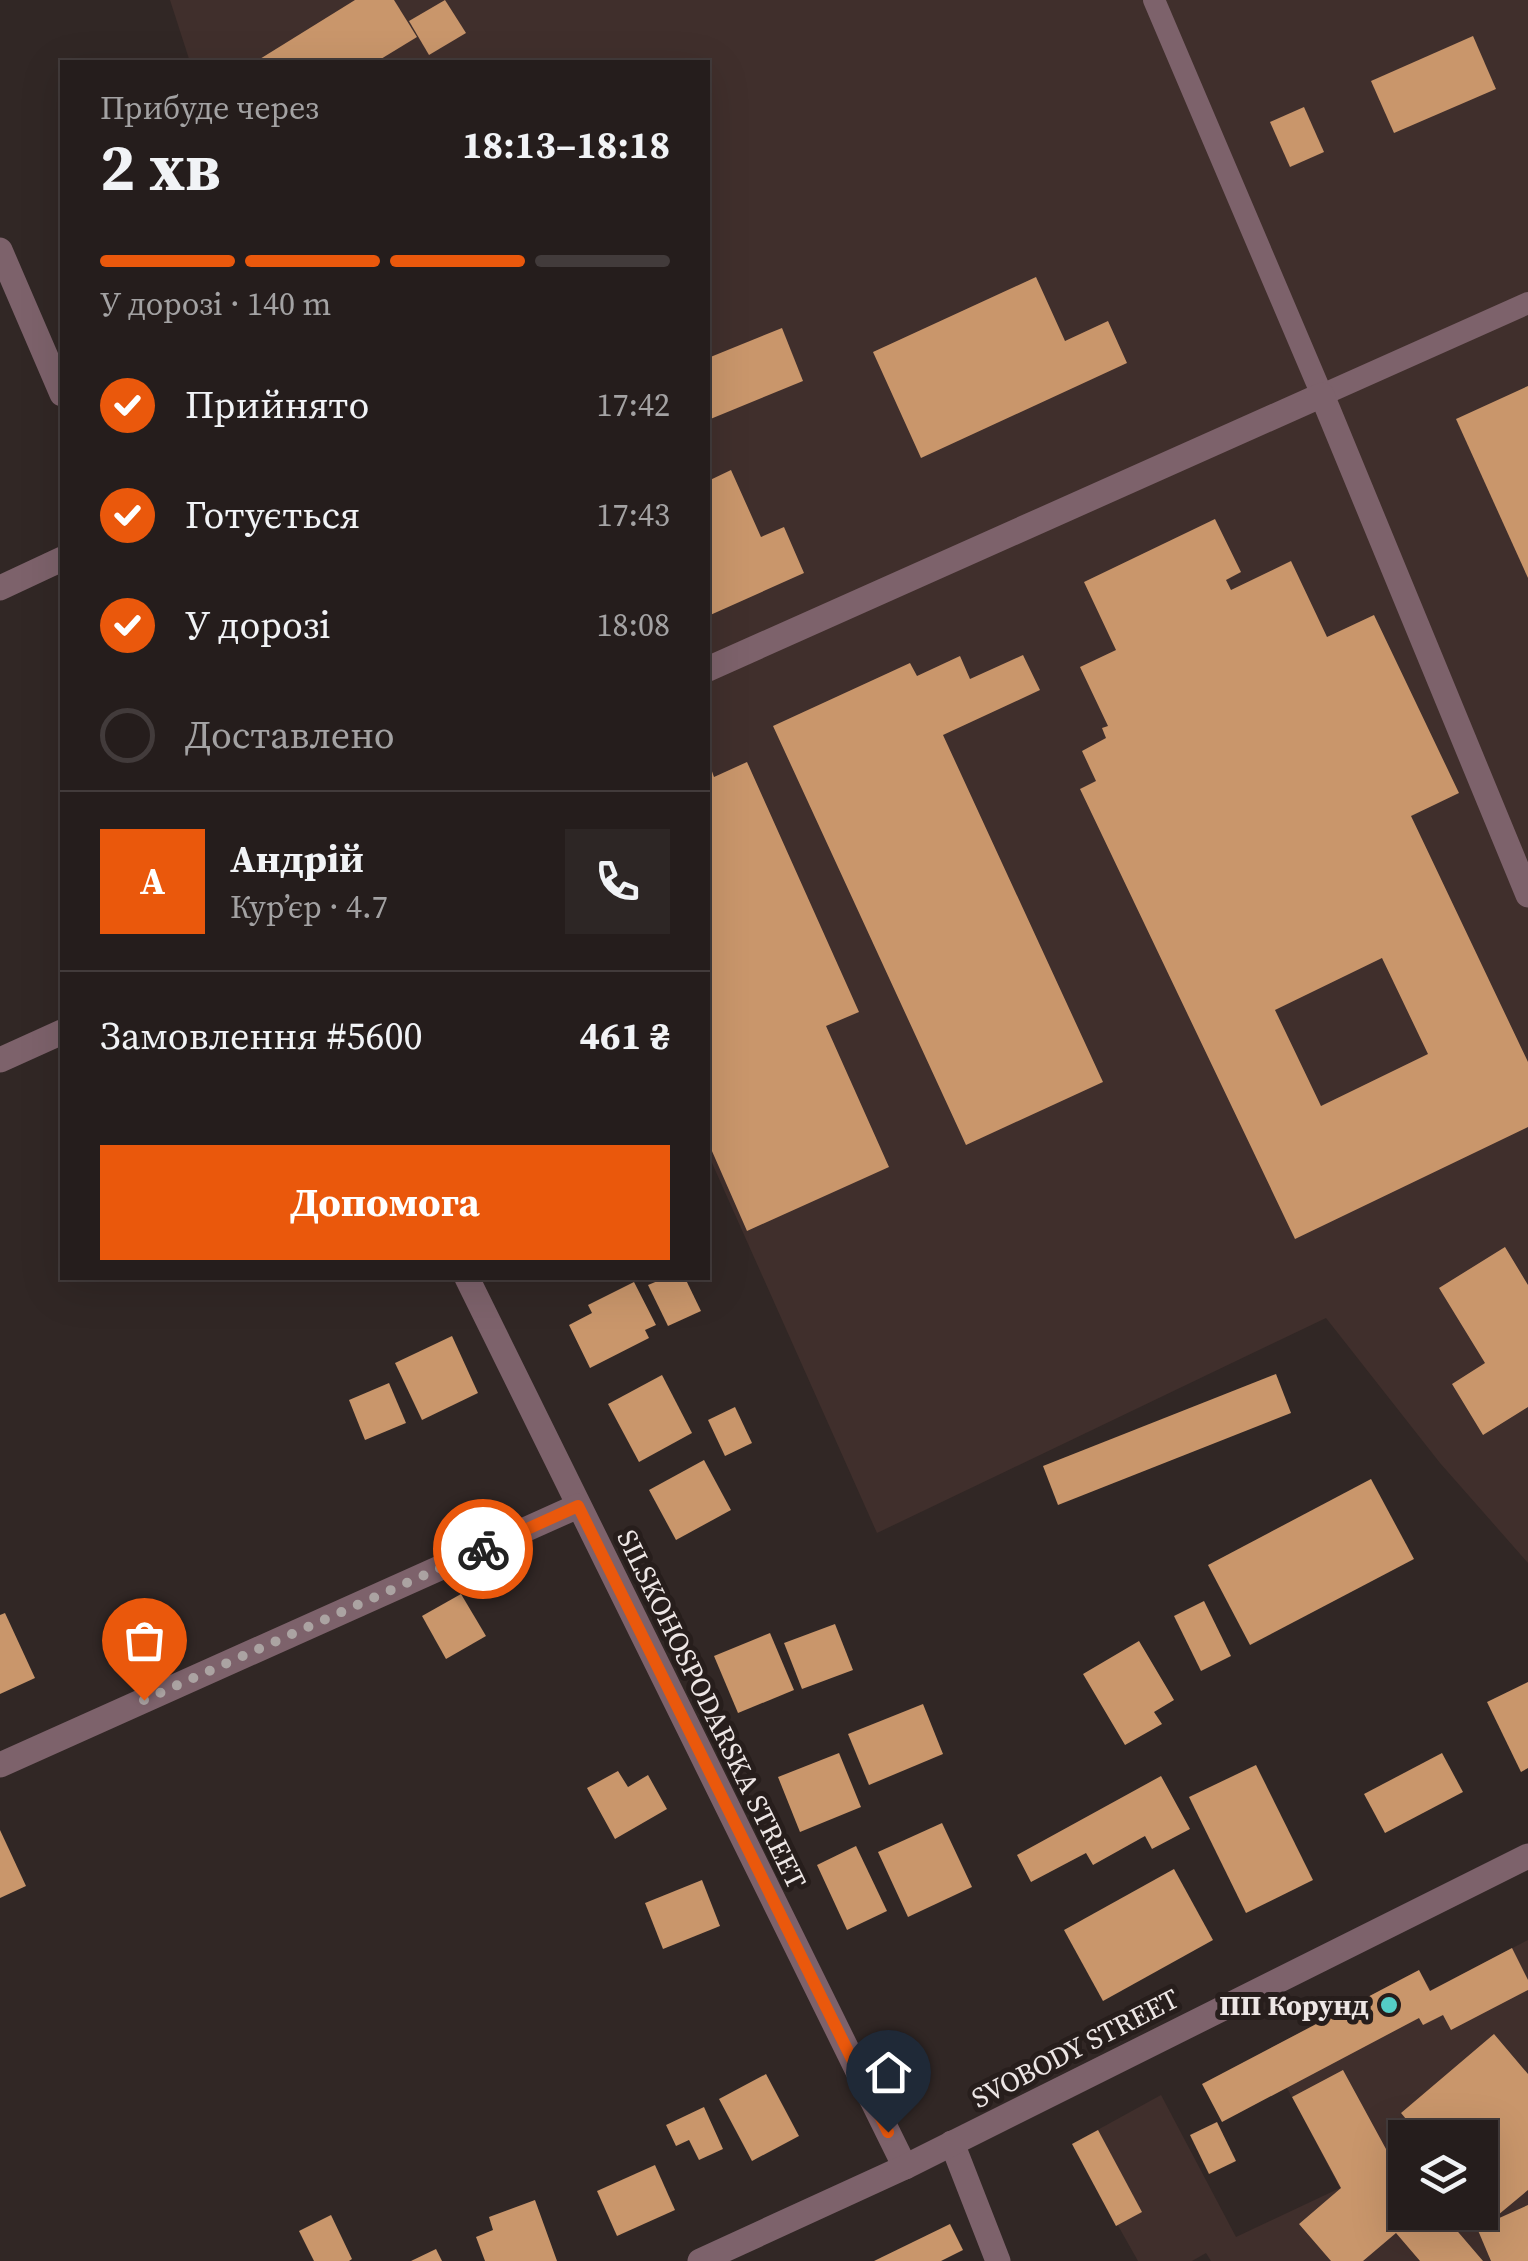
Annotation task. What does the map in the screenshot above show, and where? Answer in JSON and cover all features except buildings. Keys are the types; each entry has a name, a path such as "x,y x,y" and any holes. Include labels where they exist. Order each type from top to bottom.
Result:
{"street":[{"path":"0,250 60,389"},
{"path":"710,668 1322,395 1528,895"},
{"path":"0,588 60,561"},
{"path":"0,1060 60,1033"},
{"name":"SILSKOHOSPODARSKA STREET","path":"468,1280 905,2167"},
{"path":"0,1765 578,1506"},
{"name":"SVOBODY STREET","path":"700,2261 905,2167 1528,1856"},
{"path":"952,2143 998,2261"}],"lane":[{"path":"1154,0 1322,395 1528,302"}],"shaded area":[{"path":"170,0 1528,0 1528,1563 1440,1463 1326,1318 877,1533 710,1158 710,60 189,60"},
{"path":"1528,1940 1528,2261 1211,2261 1206,2253 1192,2261 1138,2261 1072,2144 1161,2095 1236,2237 1340,2188 1267,2050 1419,1970 1431,1990"}],"way so far":[{"path":"144,1700 483,1549"}],"place":[{"name":"ПП Корунд","path":"1389,2005"}],"route":[{"path":"483,1549 578,1506 888,2132"}]}
